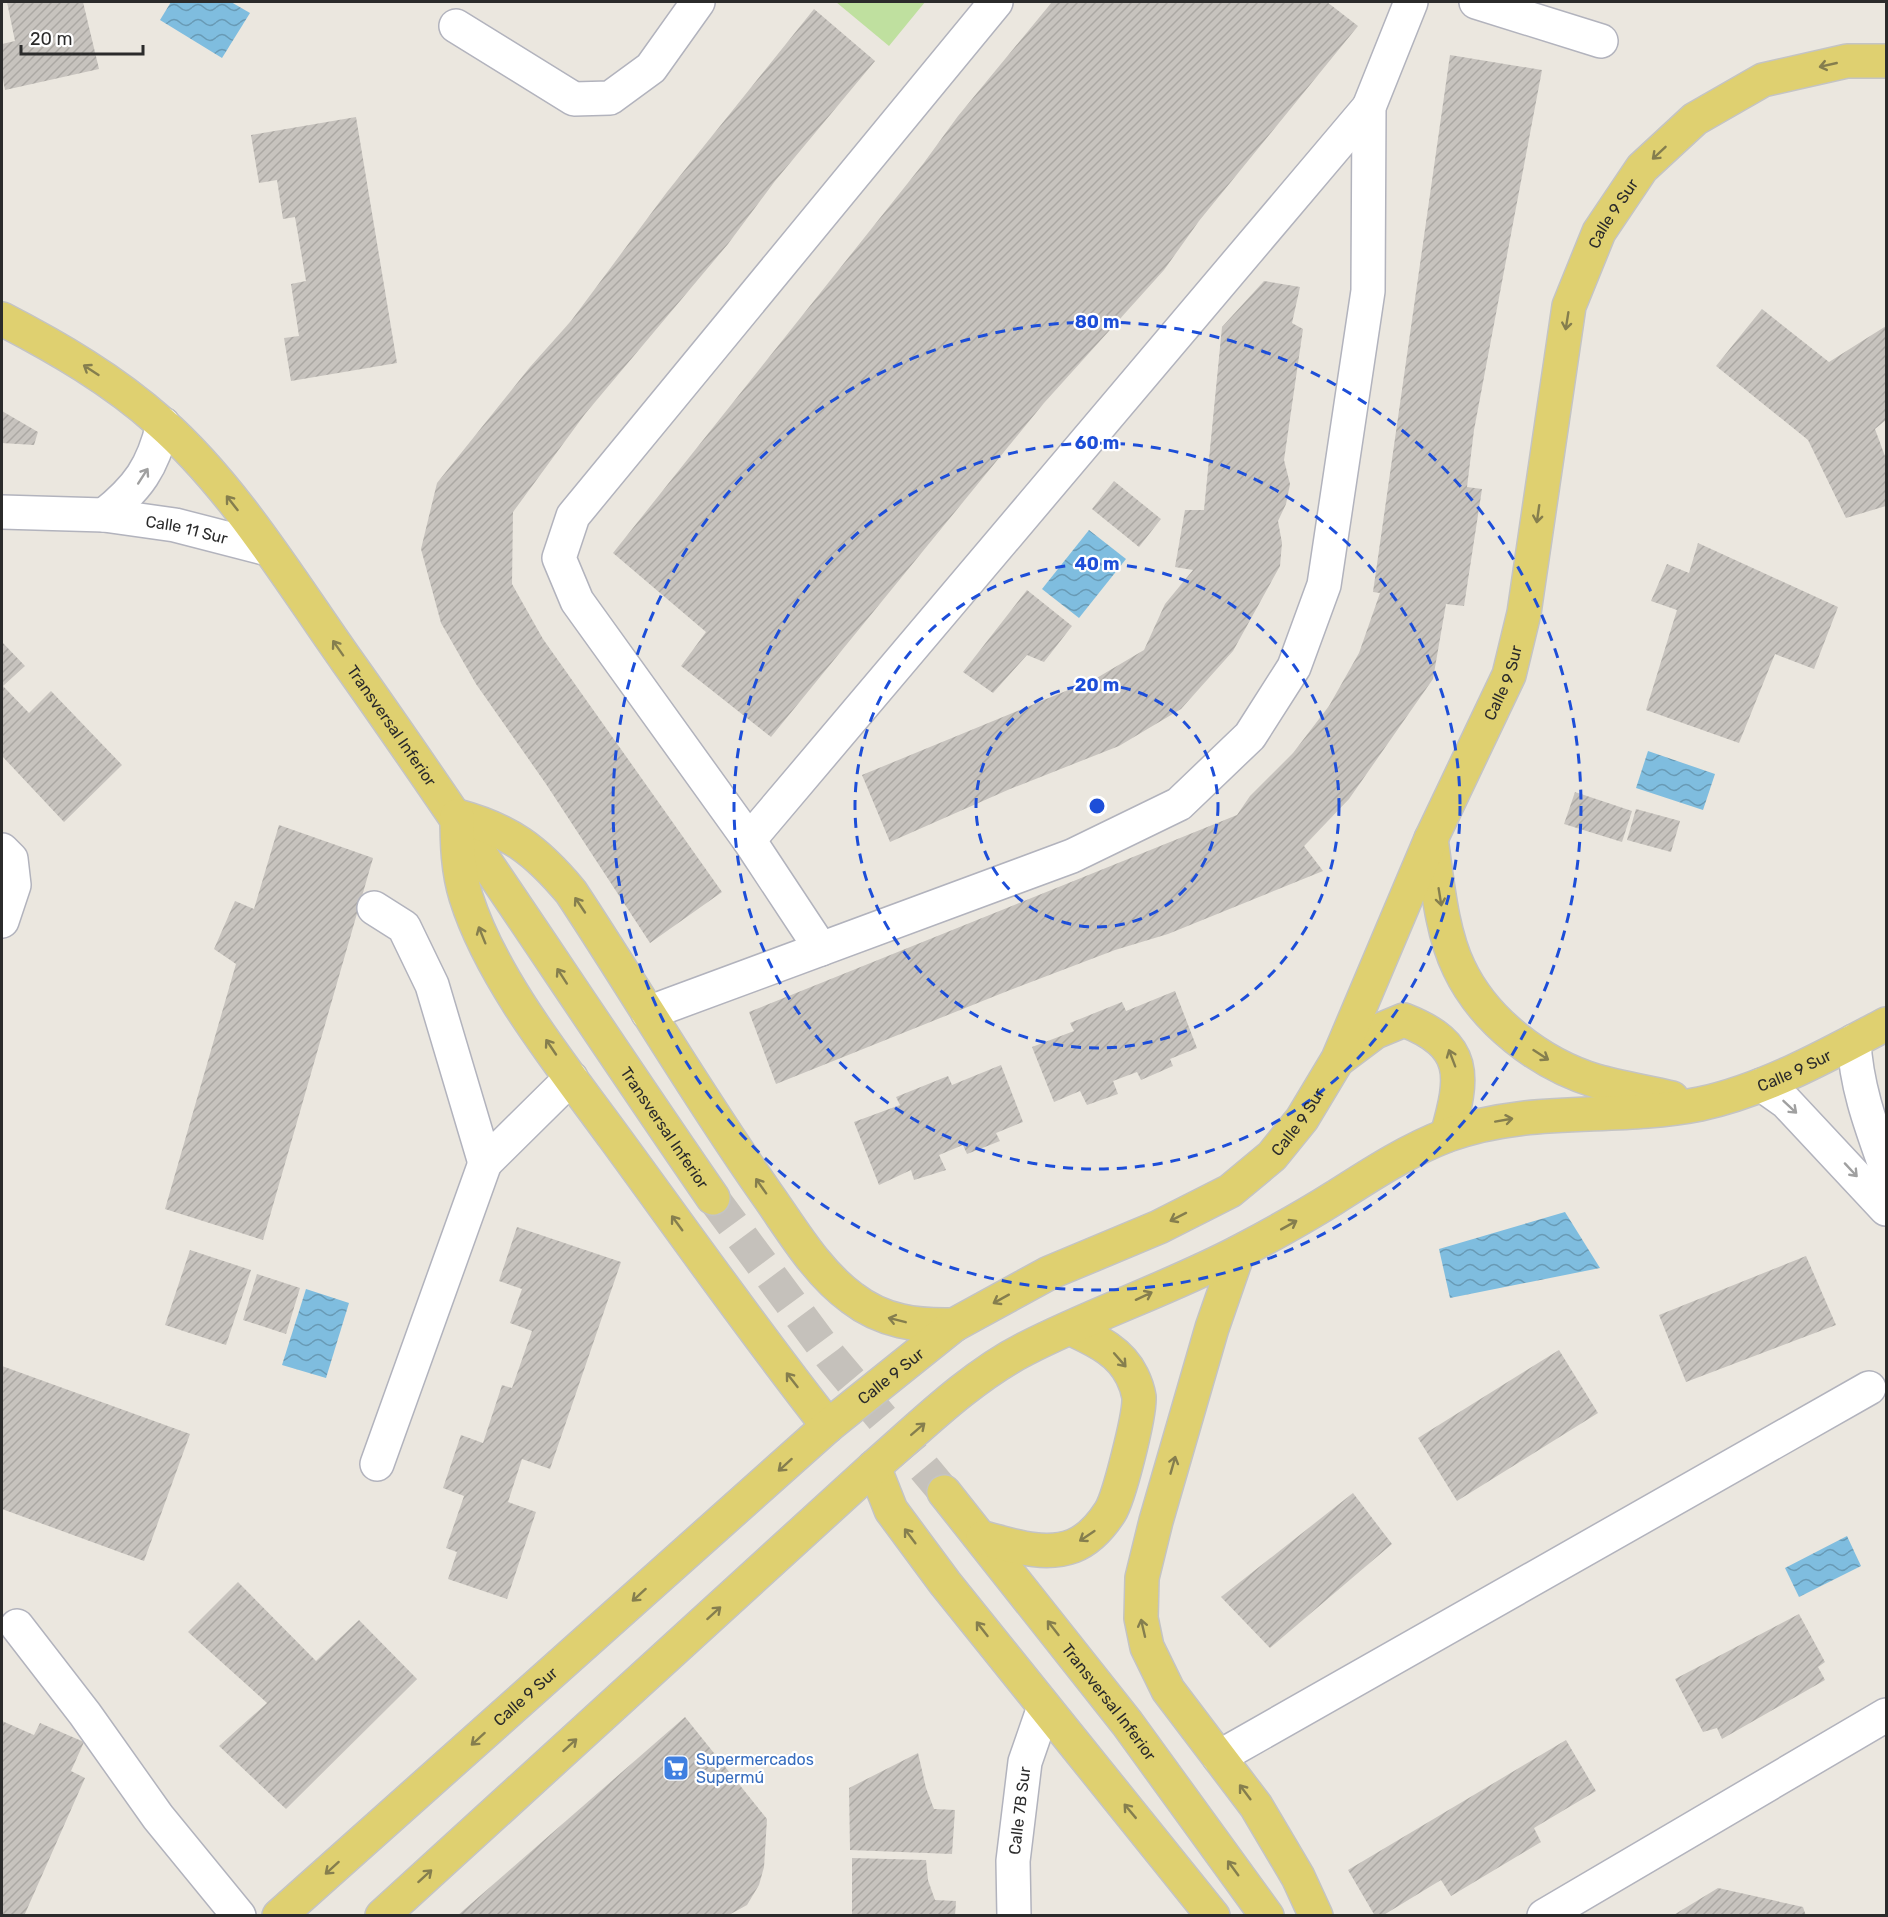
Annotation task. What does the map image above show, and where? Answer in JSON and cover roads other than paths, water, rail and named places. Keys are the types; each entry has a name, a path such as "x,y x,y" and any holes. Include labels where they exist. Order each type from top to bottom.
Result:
{"main road":[{"name":"Calle 9 Sur","path":"279,1916 828,1426 954,1325 1049,1273 1160,1227 1230,1191 1272,1156 1302,1119 1338,1059 1431,839 1509,675 1524,613 1569,306 1599,232 1642,168 1695,119 1763,80 1847,61 1887,61"},
{"name":"Transversal Inferior","path":"2,319 61,351 126,393 163,424 204,467 268,549 457,816 628,1075 713,1198"},
{"path":"828,1426 776,1360 571,1078 509,986 486,945 466,897 458,855 457,816 491,825 524,843 551,869 583,910 724,1133 822,1270 851,1298 884,1317 919,1326 954,1325"},
{"path":"1431,839 1443,914 1458,967 1480,1003 1495,1018 1544,1058 1594,1080 1700,1104"},
{"path":"1338,1059 1375,1032 1404,1020 1430,1030 1450,1050 1458,1072 1457,1102 1448,1135"},
{"name":"Calle 9 Sur","path":"382,1916 874,1467 957,1395 1023,1350 1238,1253 1300,1219 1383,1167 1448,1135 1512,1119 1700,1104 1762,1085 1887,1024"},
{"path":"1238,1253 1212,1328 1142,1578 1141,1618 1148,1647 1168,1690 1256,1806 1298,1877 1316,1916"},
{"path":"983,1538 1038,1550 1072,1546 1095,1532 1111,1511 1138,1418 1139,1395 1132,1376 1119,1357 1100,1342 1072,1329"},
{"path":"874,1467 891,1510 1044,1707 1213,1916"},
{"name":"Transversal Inferior","path":"944,1492 983,1538 1127,1723 1267,1916"}],"street":[{"path":"456,26 574,99 610,98 651,68 698,2"},
{"path":"821,949 749,840 577,601 560,558 573,516 996,2"},
{"path":"749,840 1369,107 1411,2"},
{"path":"1476,2 1601,41"},
{"path":"648,1013 1072,856 1179,804 1250,736 1294,667 1324,585 1368,291 1369,107"},
{"path":"104,515 126,498 143,477 156,452 163,424"},
{"name":"Calle 11 Sur","path":"2,512 104,515 175,525 268,549"},
{"path":"2,850 11,859 14,885 2,921"},
{"path":"374,908 405,927 432,986 485,1163"},
{"path":"1854,1041 1855,1071 1863,1104 1887,1168"},
{"path":"376,1464 485,1163 571,1078"},
{"path":"1762,1085 1786,1102 1887,1209"},
{"path":"1219,1757 1869,1388"},
{"path":"17,1626 85,1714 158,1816 239,1916"},
{"name":"Calle 7B Sur","path":"1014,1916 1013,1861 1025,1762 1044,1707"},
{"path":"1544,1916 1887,1715"}],"water":[{"path":"171,2 231,2 250,13 222,58 160,20"},
{"path":"1089,530 1126,559 1079,618 1042,589"},
{"path":"1648,751 1715,774 1703,810 1636,788"},
{"path":"1565,1212 1600,1268 1450,1298 1439,1249"},
{"path":"306,1289 349,1303 326,1378 282,1365"},
{"path":"1847,1536 1861,1566 1799,1597 1785,1568"}],"tunnel":[{"path":"713,1198 830,1356 944,1492"}],"place":[{"name":"Supermercados Supermú","path":"676,1768"}]}
